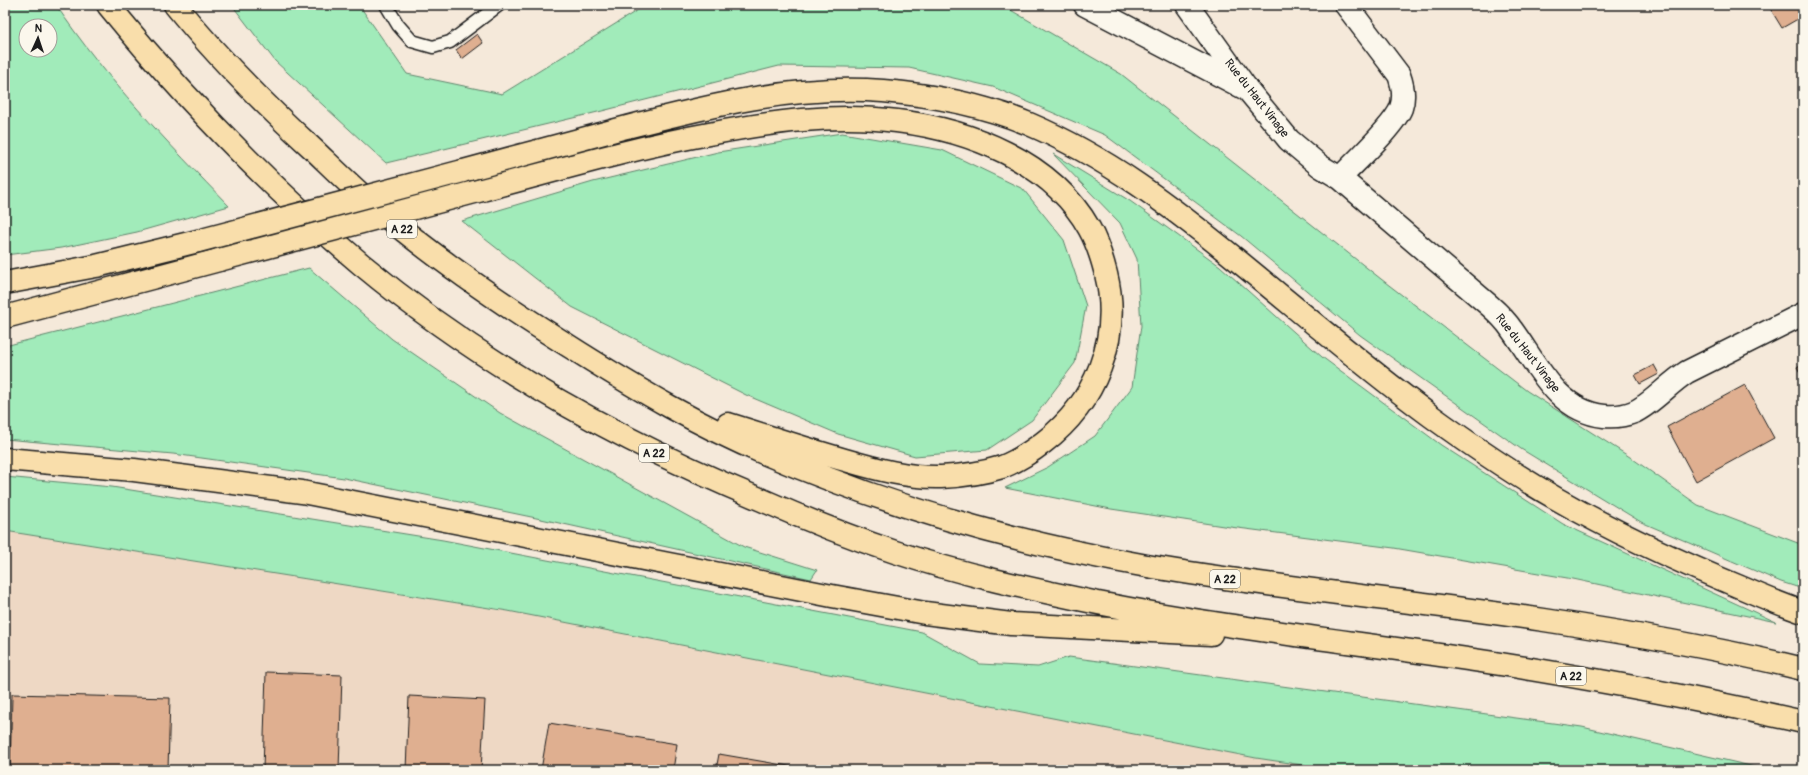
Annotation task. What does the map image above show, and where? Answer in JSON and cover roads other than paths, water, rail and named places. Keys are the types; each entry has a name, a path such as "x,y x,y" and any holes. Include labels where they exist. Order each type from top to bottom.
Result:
{"highway":[{"name":"A 22","path":"108,5 161,69 217,128 290,199 363,265 421,310 486,356 552,397 630,441 688,469 777,507 864,541 938,565 1017,585 1101,603 1168,615 1616,683 1803,722"},
{"name":"A 22","path":"175,5 244,83 378,210 464,276 533,324 617,376 668,406 760,452 860,491 946,518 1045,544 1142,565 1204,576 1303,590 1598,628 1803,669"},
{"path":"5,283 96,266 198,241 677,114 770,95 827,90 882,90 962,102 1028,124 1081,149 1143,187 1195,226 1390,385 1523,479 1556,499 1660,552 1803,612"},
{"path":"5,317 653,145 741,128 809,119 875,118 921,125 983,142 1034,170 1067,198 1089,228 1097,245 1108,284 1110,324 1102,363 1096,379 1081,405 1067,422 1037,447 1022,457 1002,467 954,476 941,477 907,475 827,455 668,406"},
{"path":"5,459 141,471 302,492 832,596 980,620 1011,624 1337,641"}],"street":[{"path":"1085,5 1247,89"},
{"name":"Rue du Haut Vinage","path":"1187,5 1247,89 1289,140 1320,166 1340,178 1503,317 1556,392 1576,407 1596,415 1621,416 1634,412 1647,405 1674,380 1687,372 1803,314"},
{"path":"1340,178 1394,120 1401,108 1403,95 1399,75 1346,5"}],"lane":[{"path":"386,5 398,25 412,41 433,47 450,42 499,5"}]}
